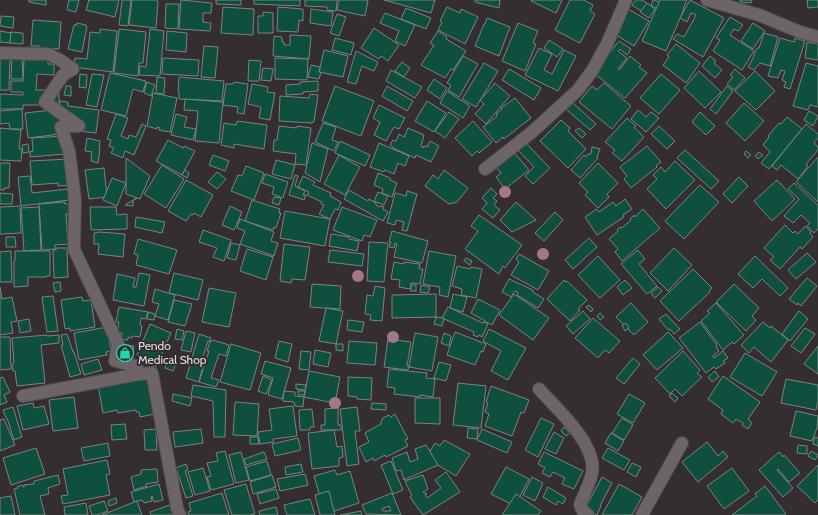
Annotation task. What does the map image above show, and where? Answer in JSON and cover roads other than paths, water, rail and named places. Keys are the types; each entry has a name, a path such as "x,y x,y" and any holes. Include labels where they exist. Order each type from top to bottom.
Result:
{"street":[{"path":"485,169 532,132 578,90 592,71 607,44 626,0"},
{"path":"708,0 759,15 800,32 818,37"},
{"path":"0,53 48,54 64,62 73,69 62,75 45,102 79,126 61,127 69,151 75,201 74,249 118,344 115,361 136,366 138,374"},
{"path":"23,396 138,374 152,373 177,508 180,515"},
{"path":"539,389 580,435 589,451 593,464 592,474 580,505 583,511 588,515"},
{"path":"642,515 682,443"}],"place":[{"name":"Pendo Medical Shop","path":"125,353"}]}
